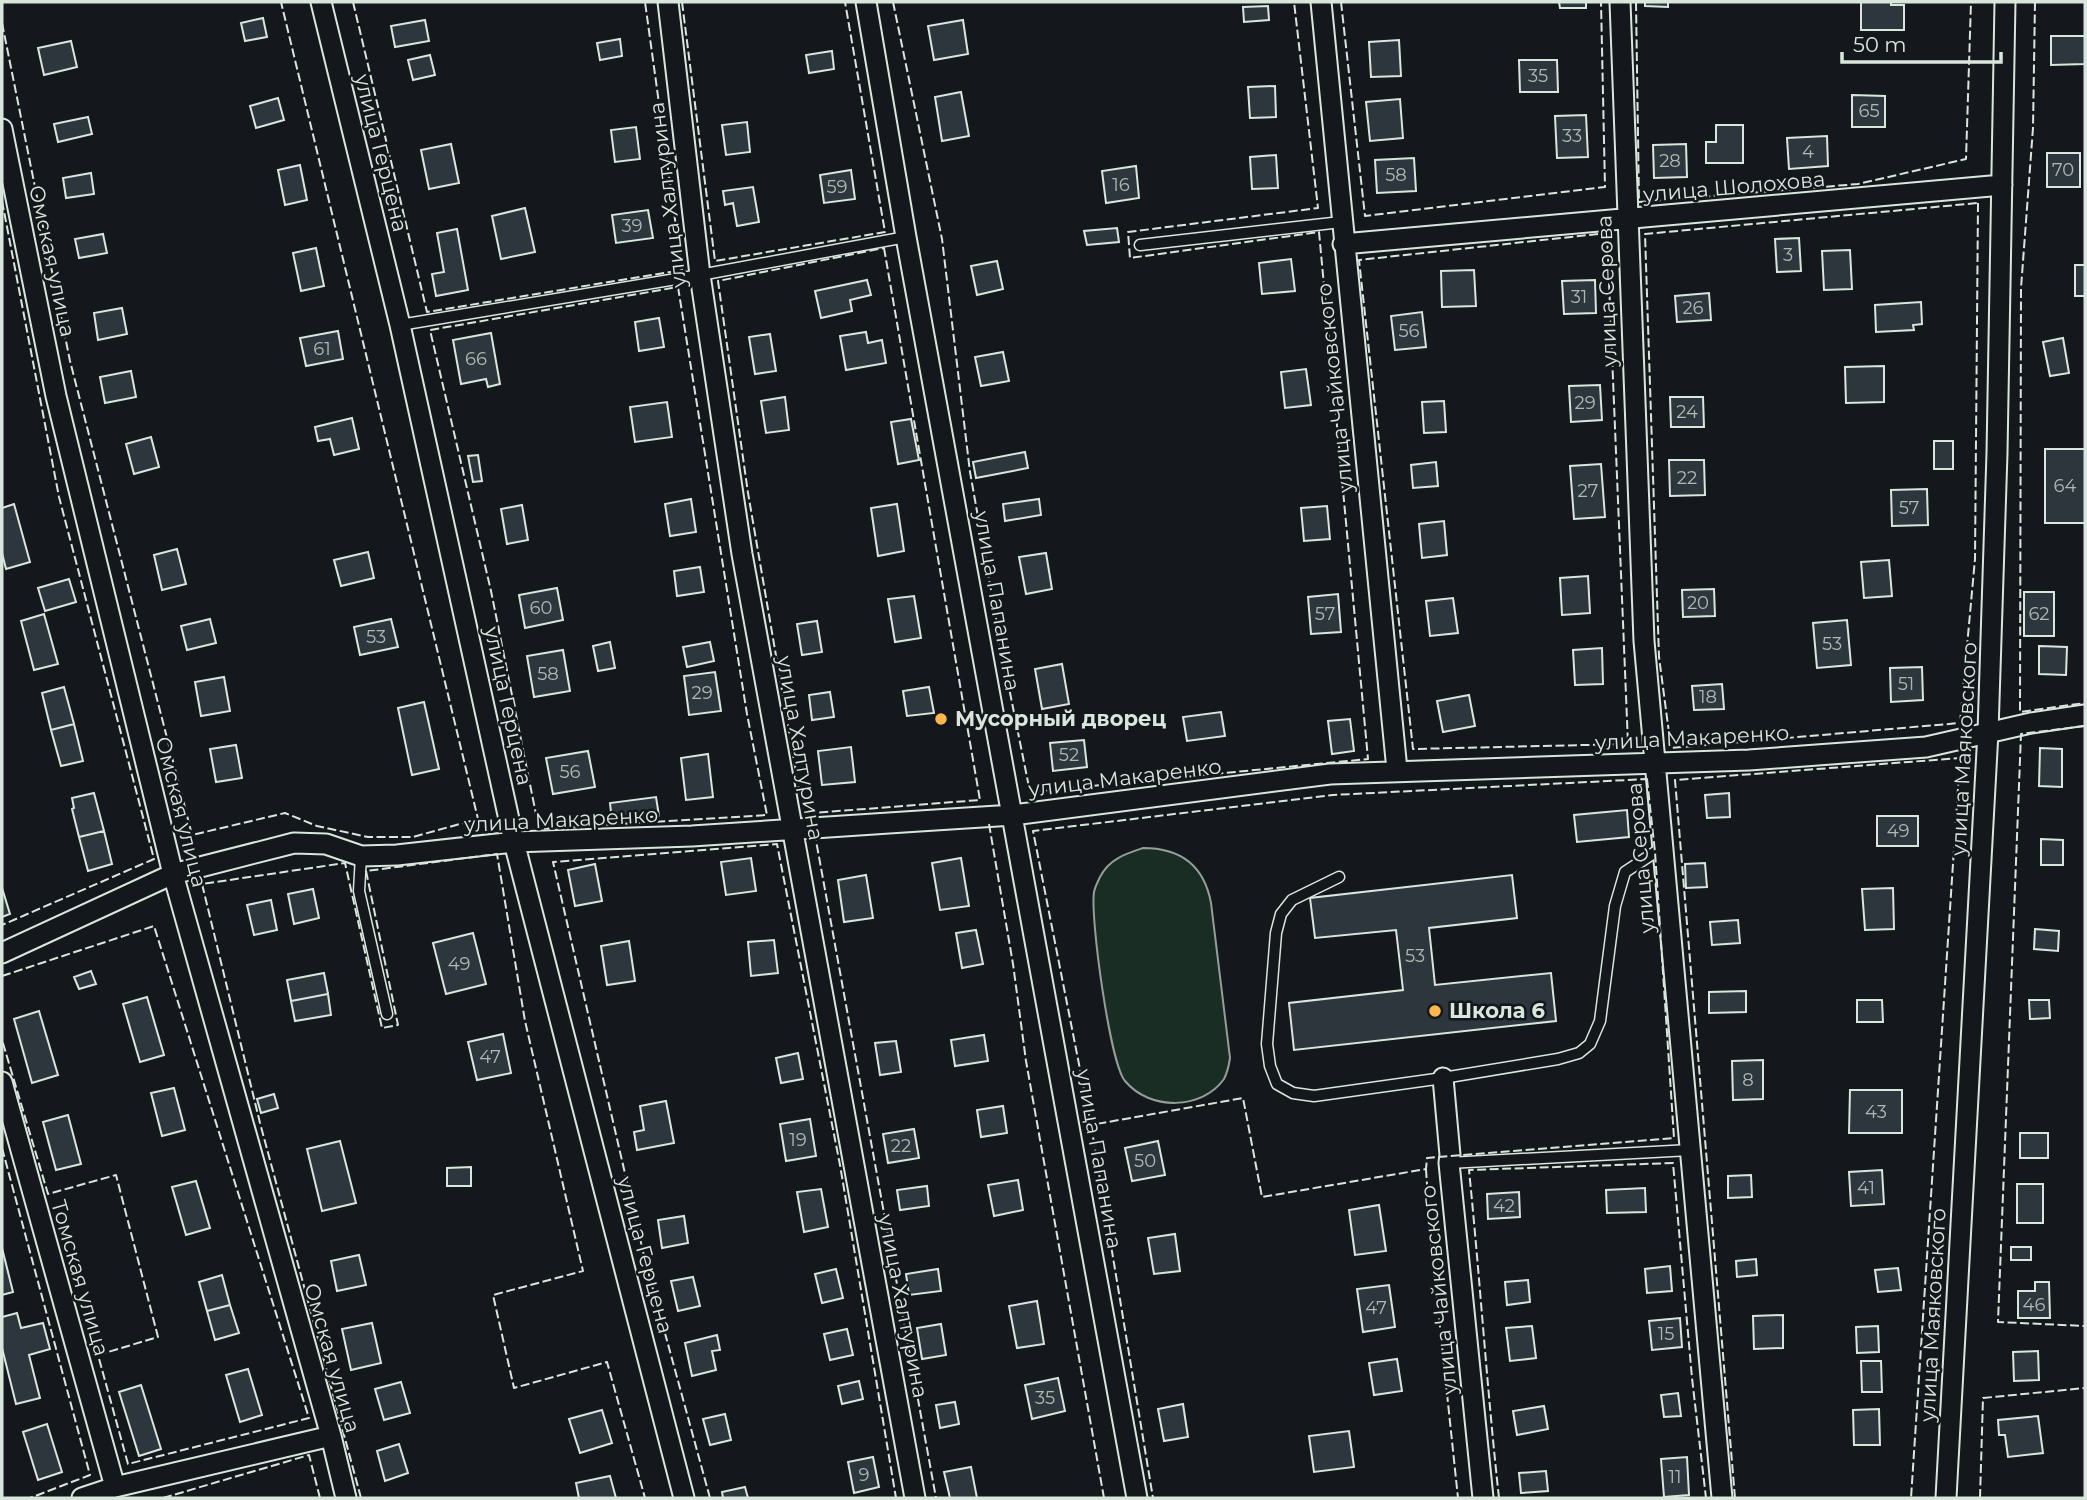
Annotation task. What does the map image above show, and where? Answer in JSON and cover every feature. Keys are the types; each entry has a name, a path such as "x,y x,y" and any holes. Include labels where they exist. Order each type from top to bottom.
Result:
{"street":[{"name":"улица Герцена","path":"321,2 400,325 514,842 684,1498"},
{"name":"улица Халтурина","path":"668,2 700,275 742,554 915,1498"},
{"name":"улица Папанина","path":"866,2 906,237 1137,1498"},
{"name":"улица Чайковского","path":"1321,2 1397,770"},
{"name":"улица Серова","path":"1620,2 1644,641 1722,1498"},
{"name":"улица Маяковского","path":"1946,1498 1988,733 1997,453 2006,2"},
{"name":"Омская улица","path":"2,129 56,396 173,874 331,1436 345,1498"},
{"name":"улица Шолохова","path":"1343,244 2002,185"},
{"name":"улица Макаренко","path":"2,953 173,874 293,844 326,844 361,856 397,855 514,842 692,836 1013,815 1330,774 1749,760 1926,747 2085,715"},
{"name":"улица Чайковского","path":"1443,1077 1449,1163 1483,1498"},
{"name":"Томская улица","path":"2,1082 115,1487"},
{"path":"82,1498 115,1487 331,1436"}],"lane":[{"path":"1140,246 1341,222"},
{"path":"400,325 700,275 906,237"},
{"path":"1339,877 1292,900 1281,914 1276,933 1267,1044 1270,1066 1277,1084 1293,1093 1314,1096 1558,1059 1578,1053 1590,1044 1600,1021 1615,906 1625,872 1663,847"},
{"path":"361,856 359,891 387,1013"},
{"path":"1449,1163 1690,1150"}],"green space":[{"path":"1143,848 1169,851 1189,861 1203,878 1211,903 1230,1058 1224,1079 1203,1097 1190,1101 1162,1102 1148,1098 1125,1081 1113,1047 1102,989 1095,930 1094,892 1100,877 1113,861"}],"building":[{"path":"1559,2 1586,2 1586,8 1560,8"},
{"path":"1645,2 1668,2 1668,7 1645,6"},
{"path":"1861,2 1904,5 1904,30 1861,30"},
{"path":"1268,6 1269,20 1244,22 1243,7"},
{"path":"263,18 267,37 245,41 241,23"},
{"path":"425,20 429,41 395,47 391,26"},
{"path":"963,20 968,54 934,60 928,26"},
{"path":"2051,36 2085,36 2085,64 2051,65"},
{"path":"620,39 622,56 600,60 597,43"},
{"path":"1399,40 1401,76 1371,77 1369,42"},
{"path":"71,41 77,67 44,75 38,48"},
{"path":"832,51 834,69 809,73 806,55"},
{"path":"430,55 435,75 413,80 408,60"},
{"path":"1519,60 1557,60 1558,92 1520,92"},
{"path":"1275,86 1276,117 1250,118 1248,87"},
{"path":"961,92 969,136 942,141 935,97"},
{"path":"1852,95 1885,96 1885,127 1852,127"},
{"path":"278,98 284,120 256,128 250,106"},
{"path":"1400,99 1403,138 1370,141 1366,102"},
{"path":"1586,115 1588,157 1557,158 1555,116"},
{"path":"88,117 92,134 58,142 54,124"},
{"path":"747,122 750,152 726,155 722,125"},
{"path":"1716,125 1743,125 1743,163 1706,163 1706,142 1716,142"},
{"path":"636,127 640,159 615,162 611,130"},
{"path":"1827,136 1828,166 1789,169 1787,138"},
{"path":"451,144 459,183 429,189 421,150"},
{"path":"1686,144 1687,177 1654,178 1653,145"},
{"path":"2047,153 2080,153 2080,187 2047,187"},
{"path":"1276,155 1278,188 1252,189 1250,157"},
{"path":"1414,158 1416,191 1377,193 1375,160"},
{"path":"300,165 307,200 285,205 278,170"},
{"path":"1136,166 1139,198 1106,203 1102,171"},
{"path":"851,170 855,199 824,203 820,175"},
{"path":"91,173 94,194 66,198 63,178"},
{"path":"753,187 759,222 737,226 733,203 725,205 723,191"},
{"path":"525,208 535,252 501,259 492,216"},
{"path":"648,210 653,238 616,243 612,215"},
{"path":"1117,228 1119,242 1087,245 1084,231"},
{"path":"457,229 468,290 436,296 432,274 444,272 437,233"},
{"path":"103,234 107,253 79,258 75,239"},
{"path":"1799,238 1801,271 1777,272 1775,239"},
{"path":"316,248 324,286 301,291 293,253"},
{"path":"1850,250 1852,289 1824,290 1822,251"},
{"path":"1291,259 1295,291 1262,294 1259,263"},
{"path":"997,261 1003,289 977,295 971,266"},
{"path":"2075,265 2085,265 2085,296 2075,296"},
{"path":"1474,270 1476,306 1442,307 1441,271"},
{"path":"867,280 871,295 850,300 852,311 821,318 815,291"},
{"path":"1595,280 1596,313 1564,314 1562,281"},
{"path":"1709,293 1711,320 1677,322 1675,296"},
{"path":"1921,302 1922,324 1913,325 1914,330 1876,332 1875,305"},
{"path":"122,308 127,334 98,340 94,313"},
{"path":"1422,312 1426,347 1395,350 1391,316"},
{"path":"659,318 664,347 639,351 635,322"},
{"path":"338,331 343,359 306,366 300,338"},
{"path":"866,332 868,343 882,340 886,363 846,370 840,336"},
{"path":"491,333 500,384 488,387 486,379 461,384 453,340"},
{"path":"770,334 776,371 755,374 749,337"},
{"path":"2063,338 2069,373 2050,376 2043,342"},
{"path":"1003,352 1009,381 981,386 975,357"},
{"path":"1884,366 1884,402 1846,403 1845,367"},
{"path":"1306,369 1311,405 1285,408 1281,372"},
{"path":"131,371 136,397 105,403 100,377"},
{"path":"1600,385 1602,420 1571,422 1569,386"},
{"path":"785,397 789,430 766,433 761,401"},
{"path":"1670,397 1703,397 1704,427 1671,427"},
{"path":"1444,401 1446,432 1424,433 1422,402"},
{"path":"667,402 672,437 635,442 630,407"},
{"path":"352,418 359,449 334,455 330,439 318,441 315,427"},
{"path":"911,419 919,460 898,464 891,422"},
{"path":"151,437 159,467 134,474 126,444"},
{"path":"1934,441 1953,441 1953,469 1934,469"},
{"path":"2045,449 2085,449 2085,523 2045,523"},
{"path":"1025,452 1028,468 976,478 973,462"},
{"path":"478,455 482,481 473,482 468,456"},
{"path":"1669,460 1704,460 1705,495 1670,496"},
{"path":"1436,462 1438,486 1413,488 1411,465"},
{"path":"1601,464 1605,517 1574,519 1570,466"},
{"path":"1927,489 1928,525 1892,526 1891,490"},
{"path":"691,499 696,532 670,536 665,504"},
{"path":"1039,499 1041,515 1005,521 1003,504"},
{"path":"14,504 30,562 6,569 2,553 2,508"},
{"path":"897,504 904,551 878,556 871,508"},
{"path":"522,505 528,540 507,544 501,509"},
{"path":"1327,506 1330,539 1304,541 1301,508"},
{"path":"1444,521 1447,555 1422,558 1419,524"},
{"path":"177,549 186,584 162,590 154,555"},
{"path":"368,552 374,578 341,586 334,560"},
{"path":"1046,553 1052,589 1026,594 1019,557"},
{"path":"1889,560 1892,596 1864,598 1861,562"},
{"path":"700,567 704,592 677,596 674,571"},
{"path":"1588,576 1590,613 1562,615 1560,578"},
{"path":"69,579 76,602 45,611 38,588"},
{"path":"557,588 563,620 525,628 519,595"},
{"path":"1714,589 1715,616 1683,617 1682,590"},
{"path":"2024,592 2054,592 2054,636 2024,636"},
{"path":"1338,594 1341,632 1311,634 1308,597"},
{"path":"914,596 921,638 895,642 888,599"},
{"path":"1453,598 1458,633 1430,636 1426,601"},
{"path":"44,614 58,664 34,670 21,621"},
{"path":"210,619 216,643 187,650 181,626"},
{"path":"391,619 398,647 360,655 354,627"},
{"path":"1847,620 1851,665 1817,668 1813,623"},
{"path":"817,621 822,652 802,655 797,624"},
{"path":"610,642 615,668 598,671 593,646"},
{"path":"710,642 714,661 687,667 683,647"},
{"path":"2039,646 2067,647 2066,675 2039,674"},
{"path":"1602,648 1603,684 1575,685 1573,650"},
{"path":"563,650 570,691 534,697 527,656"},
{"path":"1062,664 1069,704 1042,709 1035,669"},
{"path":"1922,667 1923,700 1891,702 1890,668"},
{"path":"715,672 721,711 689,715 684,676"},
{"path":"224,677 230,711 201,716 195,682"},
{"path":"1722,684 1724,709 1694,710 1692,686"},
{"path":"64,687 74,724 51,730 42,693"},
{"path":"929,687 934,713 907,716 903,691"},
{"path":"830,692 834,717 812,720 809,695"},
{"path":"1469,695 1475,726 1443,732 1437,701"},
{"path":"424,702 439,769 412,775 398,708"},
{"path":"1221,712 1225,736 1187,741 1183,717"},
{"path":"1350,719 1354,751 1332,754 1328,721"},
{"path":"74,724 83,761 61,766 51,730"},
{"path":"1084,740 1087,767 1053,771 1050,743"},
{"path":"236,745 242,778 216,782 210,749"},
{"path":"851,747 855,782 822,785 818,751"},
{"path":"2040,748 2062,749 2062,787 2039,786"},
{"path":"588,751 595,787 553,794 546,758"},
{"path":"708,754 713,797 686,800 681,758"},
{"path":"94,793 104,831 79,837 72,798"},
{"path":"1729,793 1730,817 1707,818 1705,795"},
{"path":"656,797 659,816 612,822 610,803"},
{"path":"1627,810 1629,837 1577,842 1574,815"},
{"path":"1877,816 1918,816 1918,846 1877,846"},
{"path":"104,831 112,864 88,871 79,837"},
{"path":"2041,839 2063,840 2063,865 2041,865"},
{"path":"751,858 756,891 726,895 721,862"},
{"path":"961,858 969,906 940,910 932,863"},
{"path":"1705,863 1707,887 1686,888 1685,864"},
{"path":"595,864 602,901 575,906 568,870"},
{"path":"866,875 873,918 844,922 838,880"},
{"path":"1512,875 1517,918 1429,928 1435,985 1551,973 1556,1021 1294,1050 1289,1003 1403,990 1396,930 1315,938 1310,898"},
{"path":"2,888 10,914 2,917"},
{"path":"1893,888 1894,929 1865,930 1862,889"},
{"path":"313,889 319,918 294,924 288,894"},
{"path":"271,900 277,930 254,935 247,905"},
{"path":"1738,920 1740,943 1712,945 1710,922"},
{"path":"2035,929 2059,931 2058,951 2034,949"},
{"path":"976,930 983,964 962,968 956,933"},
{"path":"473,933 486,984 446,994 433,943"},
{"path":"774,940 778,973 751,976 748,942"},
{"path":"629,941 635,981 607,985 601,946"},
{"path":"91,971 96,984 79,989 74,977"},
{"path":"324,973 328,994 291,1001 287,980"},
{"path":"1746,991 1746,1012 1709,1013 1709,992"},
{"path":"328,994 331,1015 295,1021 291,1001"},
{"path":"147,997 164,1055 140,1062 123,1004"},
{"path":"1857,1000 1882,1000 1883,1022 1857,1022"},
{"path":"2029,1000 2049,1000 2050,1018 2030,1019"},
{"path":"39,1011 58,1075 32,1083 14,1019"},
{"path":"503,1034 511,1073 477,1080 468,1042"},
{"path":"984,1035 988,1061 955,1066 951,1040"},
{"path":"896,1041 901,1072 880,1075 875,1043"},
{"path":"798,1053 803,1079 781,1083 776,1058"},
{"path":"1763,1060 1763,1099 1733,1100 1732,1061"},
{"path":"174,1088 185,1130 162,1136 151,1093"},
{"path":"1850,1090 1902,1090 1902,1133 1849,1133"},
{"path":"274,1094 278,1108 261,1113 257,1099"},
{"path":"666,1101 674,1143 637,1150 634,1132 644,1130 640,1106"},
{"path":"1003,1106 1007,1133 981,1137 977,1110"},
{"path":"68,1115 81,1164 56,1170 43,1122"},
{"path":"810,1119 816,1156 786,1161 780,1124"},
{"path":"914,1129 919,1158 888,1163 883,1134"},
{"path":"2020,1133 2048,1133 2048,1158 2020,1158"},
{"path":"340,1141 356,1203 322,1211 307,1149"},
{"path":"1158,1141 1165,1175 1132,1181 1125,1148"},
{"path":"471,1167 471,1186 447,1186 447,1168"},
{"path":"1882,1170 1884,1204 1851,1206 1849,1172"},
{"path":"1751,1175 1752,1197 1728,1198 1728,1176"},
{"path":"1018,1180 1023,1210 994,1216 988,1185"},
{"path":"196,1181 210,1228 186,1235 172,1187"},
{"path":"2017,1184 2043,1184 2043,1223 2017,1223"},
{"path":"927,1186 929,1206 900,1210 897,1190"},
{"path":"1645,1188 1646,1212 1607,1213 1606,1190"},
{"path":"821,1189 828,1227 804,1232 797,1192"},
{"path":"1519,1192 1520,1217 1488,1219 1487,1194"},
{"path":"1379,1205 1386,1251 1355,1255 1349,1210"},
{"path":"684,1216 688,1243 662,1248 658,1220"},
{"path":"1175,1234 1180,1271 1154,1274 1148,1238"},
{"path":"2011,1247 2031,1247 2031,1260 2011,1260"},
{"path":"2,1248 13,1292 2,1295"},
{"path":"359,1255 366,1285 337,1291 331,1261"},
{"path":"1756,1259 1757,1275 1737,1277 1736,1261"},
{"path":"1670,1266 1672,1291 1647,1293 1645,1269"},
{"path":"1898,1268 1901,1290 1878,1292 1875,1270"},
{"path":"836,1269 843,1298 822,1303 815,1274"},
{"path":"938,1269 941,1291 909,1295 906,1274"},
{"path":"222,1275 230,1305 207,1311 199,1282"},
{"path":"693,1277 700,1306 678,1311 671,1281"},
{"path":"1528,1280 1530,1302 1507,1305 1505,1282"},
{"path":"2035,1282 2049,1282 2050,1318 2018,1318 2018,1291 2035,1291"},
{"path":"1389,1285 1395,1327 1363,1332 1357,1289"},
{"path":"1037,1301 1044,1344 1017,1348 1009,1306"},
{"path":"230,1305 239,1333 215,1340 207,1311"},
{"path":"17,1313 21,1328 43,1323 50,1349 29,1355 40,1398 16,1404 2,1348 2,1317"},
{"path":"1783,1315 1783,1348 1754,1349 1753,1316"},
{"path":"1680,1318 1682,1347 1652,1350 1649,1321"},
{"path":"372,1323 381,1363 351,1370 342,1329"},
{"path":"941,1324 946,1355 922,1359 917,1328"},
{"path":"1532,1326 1536,1358 1510,1361 1506,1328"},
{"path":"1878,1326 1879,1352 1857,1353 1856,1327"},
{"path":"847,1329 853,1355 830,1360 824,1334"},
{"path":"717,1335 720,1350 712,1351 716,1370 692,1376 685,1343"},
{"path":"2038,1351 2039,1380 2014,1381 2013,1352"},
{"path":"1397,1359 1402,1391 1374,1395 1369,1363"},
{"path":"1861,1361 1881,1361 1882,1392 1862,1392"},
{"path":"248,1369 262,1415 240,1422 226,1375"},
{"path":"1058,1378 1065,1411 1032,1419 1025,1385"},
{"path":"859,1381 863,1399 842,1404 838,1386"},
{"path":"401,1382 410,1413 384,1420 375,1389"},
{"path":"141,1385 161,1449 139,1456 119,1392"},
{"path":"1678,1393 1681,1416 1664,1417 1661,1395"},
{"path":"955,1402 959,1424 940,1428 936,1405"},
{"path":"1183,1404 1188,1437 1164,1441 1158,1409"},
{"path":"1544,1406 1548,1429 1517,1435 1513,1411"},
{"path":"1879,1409 1880,1445 1854,1445 1853,1410"},
{"path":"602,1410 612,1443 580,1453 569,1419"},
{"path":"725,1414 731,1440 710,1445 703,1419"},
{"path":"2038,1416 2043,1453 2008,1457 2005,1435 1999,1435 1998,1420"},
{"path":"47,1424 62,1472 38,1480 23,1432"},
{"path":"1349,1431 1354,1467 1314,1472 1309,1436"},
{"path":"399,1444 408,1473 385,1481 377,1451"},
{"path":"873,1457 879,1487 854,1493 848,1462"},
{"path":"1687,1457 1689,1495 1664,1497 1661,1459"},
{"path":"971,1467 977,1498 950,1498 944,1472"},
{"path":"1546,1471 1548,1491 1521,1493 1519,1473"},
{"path":"610,1476 616,1498 579,1498 576,1483"},
{"path":"745,1487 748,1498 723,1498 722,1492"}],"fence":[{"path":"2,23 70,361 192,835 285,813 317,826 368,837 413,837 478,819 281,2"},
{"path":"353,2 427,312 682,270 645,2"},
{"path":"682,2 715,261 885,232 845,2"},
{"path":"893,2 942,239 970,472 1030,792 1368,759 1319,232 1130,258 1128,232 1318,208 1294,2"},
{"path":"1341,2 1365,216 1605,187 1601,2"},
{"path":"1636,2 1639,202 1858,184 1966,159 1971,2"},
{"path":"2035,2 2033,128 2021,288 2020,712 2085,703"},
{"path":"2,201 59,497 154,859 2,925"},
{"path":"1978,203 1975,559 1960,723 1671,748 1659,657 1645,234 1978,203"},
{"path":"1607,233 1628,744 1413,749 1359,260 1607,233"},
{"path":"884,248 980,800 813,813 800,795 748,493 718,281 884,248"},
{"path":"678,287 747,714 767,815 539,829 491,591 430,330 678,287"},
{"path":"2085,726 2021,734 1998,1322 2085,1326"},
{"path":"1735,1498 1675,780 1960,758 1911,1498"},
{"path":"1647,779 1655,852 1674,1138 1427,1158 1426,1169 1262,1197 1243,1098 1091,1125 1033,831 1333,795 1647,779"},
{"path":"989,824 1013,964 1026,1061 1104,1498"},
{"path":"818,835 815,835 936,1498"},
{"path":"710,1498 645,1260 553,862 777,844 840,1165 896,1498"},
{"path":"361,1498 260,1123 202,884 345,863 382,1028 398,1025 366,871 497,854 525,1021 583,1271 493,1295 514,1388 607,1362 645,1498"},
{"path":"2,976 154,926 309,1418 128,1464 98,1355 158,1337 116,1175 48,1194 2,1040"},
{"path":"1091,1125 1153,1498"},
{"path":"2,1148 90,1475 30,1498"},
{"path":"1499,1498 1469,1170 1673,1163 1692,1378 1706,1498"},
{"path":"1426,1169 1430,1232 1458,1498"},
{"path":"1980,1498 1983,1398 2085,1388"},
{"path":"163,1498 309,1455 320,1498"}],"place":[{"name":"Мусорный дворец","path":"941,719"},
{"name":"Школа 6","path":"1435,1011"}]}
